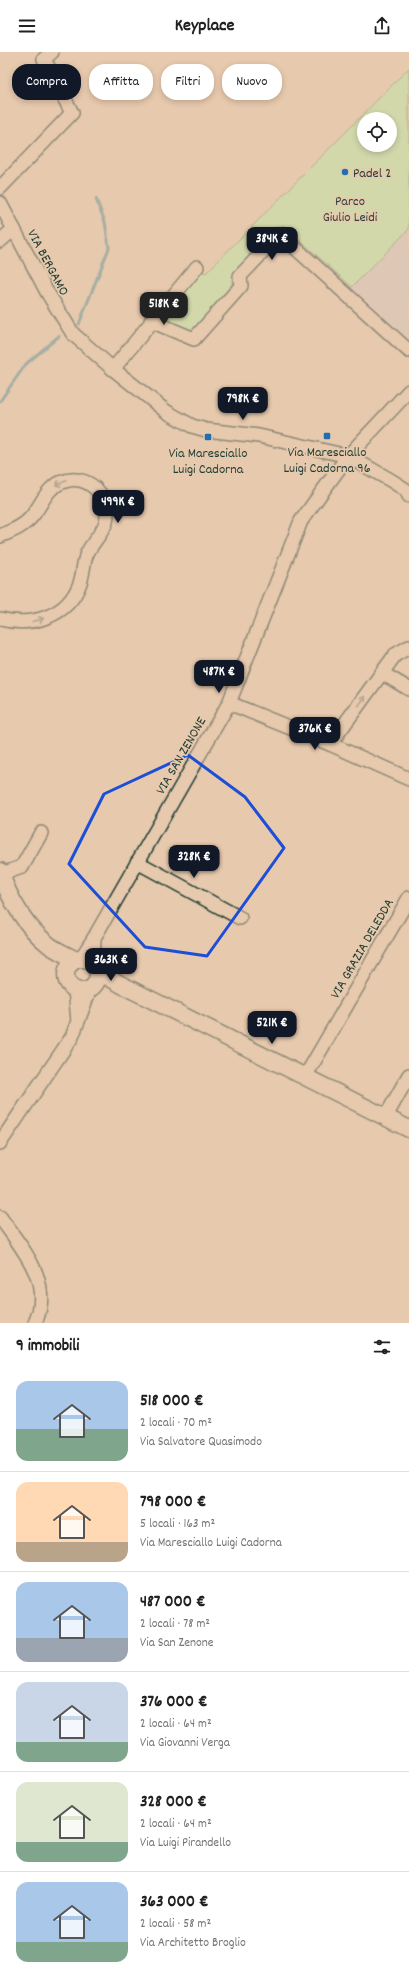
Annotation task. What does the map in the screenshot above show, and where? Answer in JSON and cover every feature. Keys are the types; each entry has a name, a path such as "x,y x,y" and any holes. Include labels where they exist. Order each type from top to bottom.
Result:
{"street":[{"path":"0,188 72,113 44,58 52,52"},
{"name":"VIA BERGAMO","path":"0,203 47,292 73,334 113,369"},
{"path":"0,241 14,228"},
{"path":"151,321 194,339 241,286 240,276 280,234 409,350"},
{"path":"197,267 113,369 167,412 192,426 206,430 258,436 348,456 406,490 409,496"},
{"name":"VIA SAN ZENONE","path":"0,1143 60,1056 78,1022 84,974 94,938 229,703 301,521 348,456 409,391"},
{"path":"0,536 25,524 34,514 46,493 55,485 67,481 80,480 94,487 103,497 106,510 106,522 89,547 85,557 80,582 69,602 54,614 36,621 24,623 0,619"},
{"path":"330,744 395,655 409,647"},
{"path":"382,673 409,689"},
{"path":"229,703 330,744 409,779"},
{"path":"41,832 22,867 0,873 21,913 34,931 84,974 122,985 409,1129"},
{"path":"137,862 240,918"},
{"name":"VIA GRAZIA DELEDDA","path":"304,1077 409,898"},
{"path":"385,1118 409,1075"},
{"path":"0,1217 34,1265 39,1277 41,1303 35,1323"}],"highlighted area":[{"path":"188,755 245,797 284,848 207,956 145,947 69,864 104,794"}],"shaded area":[{"path":"409,229 409,339 352,287"}],"green space":[{"name":"Parco Giulio Leidi","path":"409,68 409,229 352,287 283,225 232,279 232,290 194,334 159,320 201,270 206,273 357,121 357,152 397,152 397,112 365,112"}],"waterway":[{"path":"79,324 109,248 105,222 96,199"},
{"path":"0,401 26,364 59,336"}],"place":[{"name":"Padel 2","path":"345,172"},
{"name":"Via Maresciallo Luigi Cadorna 96","path":"327,436"},
{"name":"Via Maresciallo Luigi Cadorna","path":"208,437"}]}
